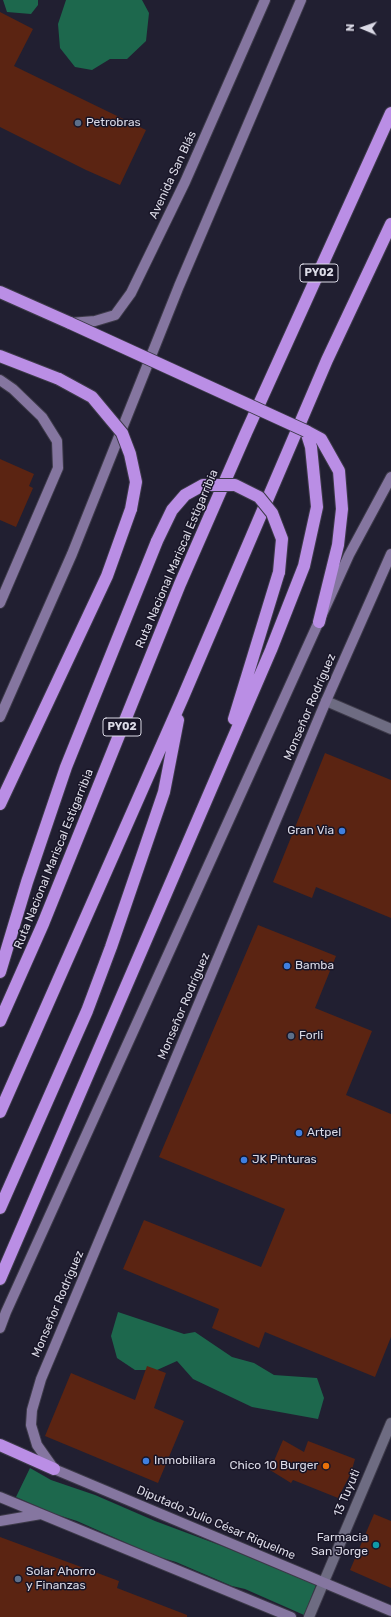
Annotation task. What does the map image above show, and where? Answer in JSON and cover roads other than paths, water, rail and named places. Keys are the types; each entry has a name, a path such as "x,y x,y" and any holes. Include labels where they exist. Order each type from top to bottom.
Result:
{"highway":[{"name":"Ruta Nacional Mariscal Estigarribia","path":"0,1022 43,924 180,584 246,433 391,113"},
{"path":"0,1112 183,697 327,360 391,224"},
{"path":"0,292 321,439 339,471 342,509 338,545 319,622"},
{"path":"0,356 59,379 92,397 122,432 130,454 136,482 131,509 107,576 0,804"},
{"path":"0,1279 271,650 304,566 317,507 311,447 306,431"},
{"path":"0,972 27,882 66,767 157,541 172,510 185,495 203,485 235,486 259,497 272,513 282,539 279,572 247,673 222,763"},
{"path":"0,1208 87,1011 111,948 164,792 183,697"},
{"path":"0,1445 54,1469"}],"street":[{"name":"Avenida San Blás","path":"70,323 95,321 115,315 131,293 185,182 265,0"},
{"path":"0,717 72,554 179,286 301,0"},
{"path":"0,380 13,389 42,417 57,441 58,468 0,603"},
{"path":"0,1328 349,555 391,477"},
{"name":"Monseñor Rodríguez","path":"54,1469 37,1445 31,1425 32,1410 41,1379 326,701 391,554"},
{"path":"326,701 391,729"},
{"name":"13 Tuyuti","path":"309,1617 391,1423"},
{"name":"Diputado Julio César Riquelme","path":"54,1469 391,1611"},
{"path":"0,1497 42,1513 290,1617"},
{"path":"0,1521 42,1513"}],"place":[{"name":"Petrobras","path":"78,123"},
{"name":"Gran Via","path":"342,831"},
{"name":"Bamba","path":"287,966"},
{"name":"Forli","path":"291,1036"},
{"name":"Artpel","path":"299,1133"},
{"name":"JK Pinturas","path":"244,1160"},
{"name":"Inmobiliara","path":"146,1461"},
{"name":"Chico 10 Burger","path":"326,1466"},
{"name":"Farmacia San Jorge","path":"376,1545"},
{"name":"Solar Ahorro y Finanzas","path":"18,1579"}]}
